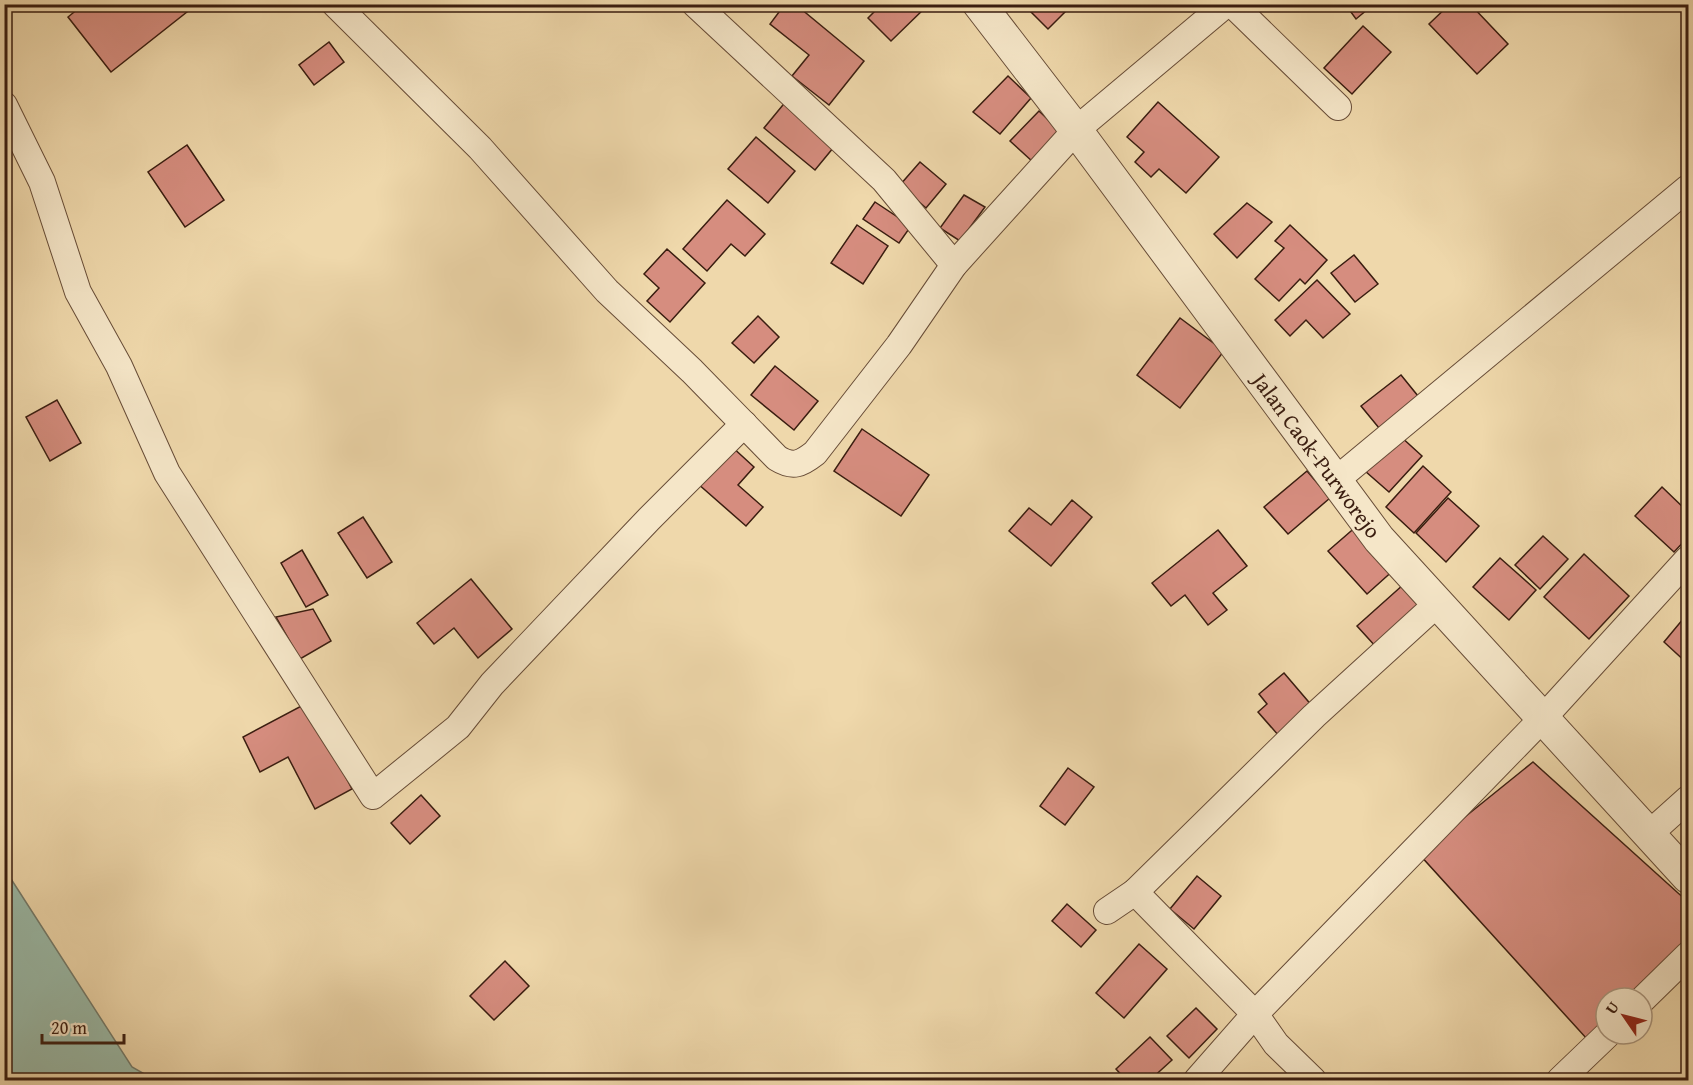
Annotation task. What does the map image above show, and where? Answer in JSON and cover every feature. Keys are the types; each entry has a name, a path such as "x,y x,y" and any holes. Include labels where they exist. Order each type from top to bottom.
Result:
{"street":[{"path":"334,4 480,148 607,291 777,458 787,464 801,464 815,453 898,345 954,265 1076,130 1226,4"},
{"path":"695,4 884,180 954,265"},
{"name":"Jalan Caok-Purworejo","path":"979,4 1076,130 1379,539 1689,877"},
{"path":"1232,4 1338,107"},
{"path":"4,105 42,183 78,292 129,386 167,473 373,796 458,727 492,684 649,519 744,424"},
{"path":"1336,480 1689,188"},
{"path":"1197,1080 1255,1014 1544,717 1689,559"},
{"path":"1107,911 1135,892 1314,716 1438,603"},
{"path":"1649,834 1689,799"},
{"path":"1135,892 1255,1014 1268,1034 1313,1080"},
{"path":"1654,989 1689,955"},
{"path":"1560,1080 1595,1046"}],"shaded area":[{"path":"4,868 132,1067 155,1080 5,1080"}],"building":[{"path":"84,4 197,4 111,72 68,17"},
{"path":"785,4 795,4 864,61 829,105 792,76 809,55 770,24"},
{"path":"882,4 929,4 891,41 868,18"},
{"path":"1023,4 1073,4 1048,29"},
{"path":"1345,4 1374,4 1356,19"},
{"path":"1450,4 1470,4 1508,44 1477,74 1429,24"},
{"path":"1363,26 1391,52 1352,94 1324,68"},
{"path":"329,42 344,62 314,85 299,65"},
{"path":"1008,76 1031,98 1000,134 973,112"},
{"path":"787,100 838,142 815,170 764,128"},
{"path":"1158,102 1219,157 1186,193 1159,169 1151,177 1135,162 1144,152 1127,137"},
{"path":"1039,111 1061,132 1033,162 1010,141"},
{"path":"756,137 795,171 768,203 728,169"},
{"path":"187,145 224,200 185,227 148,172"},
{"path":"920,162 946,184 926,208 900,185"},
{"path":"964,195 985,207 960,241 940,228"},
{"path":"727,200 765,234 745,256 731,244 707,271 683,249"},
{"path":"875,202 911,226 899,243 863,219"},
{"path":"1247,203 1272,222 1237,258 1214,234"},
{"path":"857,225 888,246 863,284 831,263"},
{"path":"1290,225 1327,260 1305,284 1300,279 1279,301 1255,279 1284,248 1275,241"},
{"path":"667,249 705,283 670,322 647,301 659,288 644,274"},
{"path":"1354,255 1378,284 1355,302 1331,273"},
{"path":"1317,280 1350,314 1323,338 1306,320 1290,336 1275,320"},
{"path":"758,316 779,337 754,363 732,343"},
{"path":"1180,318 1224,351 1180,408 1137,375"},
{"path":"775,366 818,401 794,430 751,395"},
{"path":"1401,375 1418,396 1379,428 1361,406"},
{"path":"57,400 81,443 50,461 26,417"},
{"path":"862,429 929,475 901,516 834,471"},
{"path":"1399,435 1422,456 1389,492 1365,471"},
{"path":"730,445 754,467 738,485 763,507 746,526 697,483"},
{"path":"1423,466 1451,492 1414,533 1386,507"},
{"path":"1307,471 1330,498 1288,534 1264,507"},
{"path":"1662,487 1688,512 1688,537 1674,552 1635,516"},
{"path":"1448,498 1479,526 1446,562 1416,533"},
{"path":"1072,500 1092,517 1051,566 1009,531 1029,508 1051,525"},
{"path":"363,517 392,562 367,578 338,533"},
{"path":"1358,525 1396,568 1367,594 1328,551"},
{"path":"1218,530 1247,566 1213,593 1227,610 1208,625 1185,595 1171,606 1152,583"},
{"path":"1543,536 1568,559 1540,589 1515,565"},
{"path":"302,550 328,595 306,607 281,563"},
{"path":"1584,554 1629,596 1589,639 1544,597"},
{"path":"1500,558 1536,590 1509,620 1473,587"},
{"path":"471,579 512,629 478,658 454,628 434,644 417,623"},
{"path":"1404,584 1424,607 1377,648 1357,626"},
{"path":"313,609 331,641 300,659 276,617"},
{"path":"1688,613 1688,664 1664,642"},
{"path":"1284,673 1313,707 1279,736 1258,712 1267,704 1259,694"},
{"path":"307,703 352,789 315,809 288,757 260,772 243,737"},
{"path":"1533,762 1688,902 1688,942 1642,986 1594,986 1594,1032 1587,1039 1419,854"},
{"path":"1068,768 1094,787 1065,825 1040,806"},
{"path":"421,795 440,816 410,844 391,823"},
{"path":"1197,876 1221,896 1194,929 1170,909"},
{"path":"1067,904 1096,930 1081,947 1052,921"},
{"path":"1139,944 1167,969 1124,1018 1096,993"},
{"path":"505,961 529,986 494,1020 470,996"},
{"path":"1196,1008 1217,1029 1189,1058 1167,1036"},
{"path":"1150,1037 1172,1060 1150,1080 1126,1080 1116,1069"}]}
